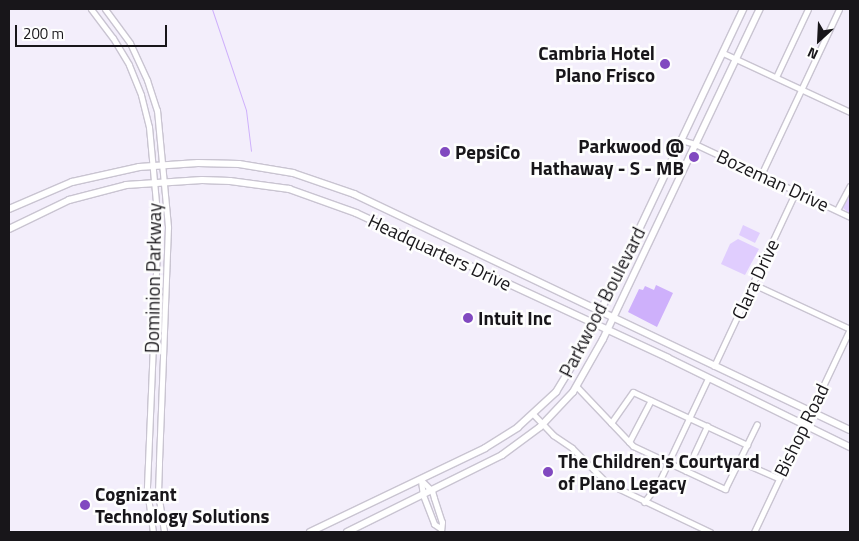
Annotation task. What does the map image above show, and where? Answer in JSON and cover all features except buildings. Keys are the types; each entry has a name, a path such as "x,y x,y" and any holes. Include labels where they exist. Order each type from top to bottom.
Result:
{"main road":[{"name":"Parkwood Boulevard","path":"310,532 485,448 534,415 568,374 595,324 743,9"},
{"name":"Parkwood Boulevard","path":"347,532 492,461 518,445 543,424 577,387 607,330 760,9"},
{"name":"Headquarters Drive","path":"9,209 51,190 87,177 152,166 239,164 285,171 354,194 850,430"},
{"name":"Headquarters Drive","path":"9,229 69,200 108,189 153,182 202,180 289,189 356,213 595,324 850,447"},
{"path":"646,216 658,221"},
{"path":"708,378 714,366"}],"street":[{"name":"Dominion Parkway","path":"91,9 113,38 129,65 141,96 149,127 158,224 148,460 150,516 153,532"},
{"name":"Dominion Parkway","path":"105,9 130,43 147,80 157,110 168,227 159,464 161,515 164,532"},
{"path":"776,77 808,9"},
{"path":"761,175 839,9"},
{"path":"723,53 850,112"},
{"name":"Bozeman Drive","path":"683,137 850,217"},
{"path":"837,210 850,186"},
{"name":"Clara Drive","path":"714,366 796,191"},
{"path":"753,284 850,329"},
{"path":"156,297 166,298"},
{"name":"Bishop Road","path":"754,532 850,329"},
{"path":"644,502 658,484 708,378"},
{"path":"577,387 629,442 641,450 725,489 757,424"},
{"path":"611,423 633,392 747,445"},
{"path":"629,442 651,400"},
{"path":"534,415 553,435 572,448 607,483 710,532"},
{"path":"686,471 707,426"},
{"path":"739,461 778,478"},
{"path":"421,480 432,491 442,522 440,530"},
{"path":"421,480 434,524 440,530"},
{"path":"150,516 161,515"}],"shaded area":[{"path":"850,190 850,214 843,208"},
{"path":"743,225 760,233 755,243 739,235"},
{"path":"738,239 759,249 745,275 721,264 730,244"},
{"path":"656,285 673,293 657,327 628,312 639,289 643,290 645,286 654,290"}],"waterway":[{"path":"212,9 246,110 251,151"}],"place":[{"name":"Cambria Hotel Plano Frisco","path":"665,64"},
{"name":"PepsiCo","path":"445,152"},
{"name":"Parkwood @ Hathaway - S - MB","path":"694,157"},
{"name":"Intuit Inc","path":"468,318"},
{"name":"The Children's Courtyard of Plano Legacy","path":"548,472"},
{"name":"Cognizant Technology Solutions","path":"85,505"}]}
